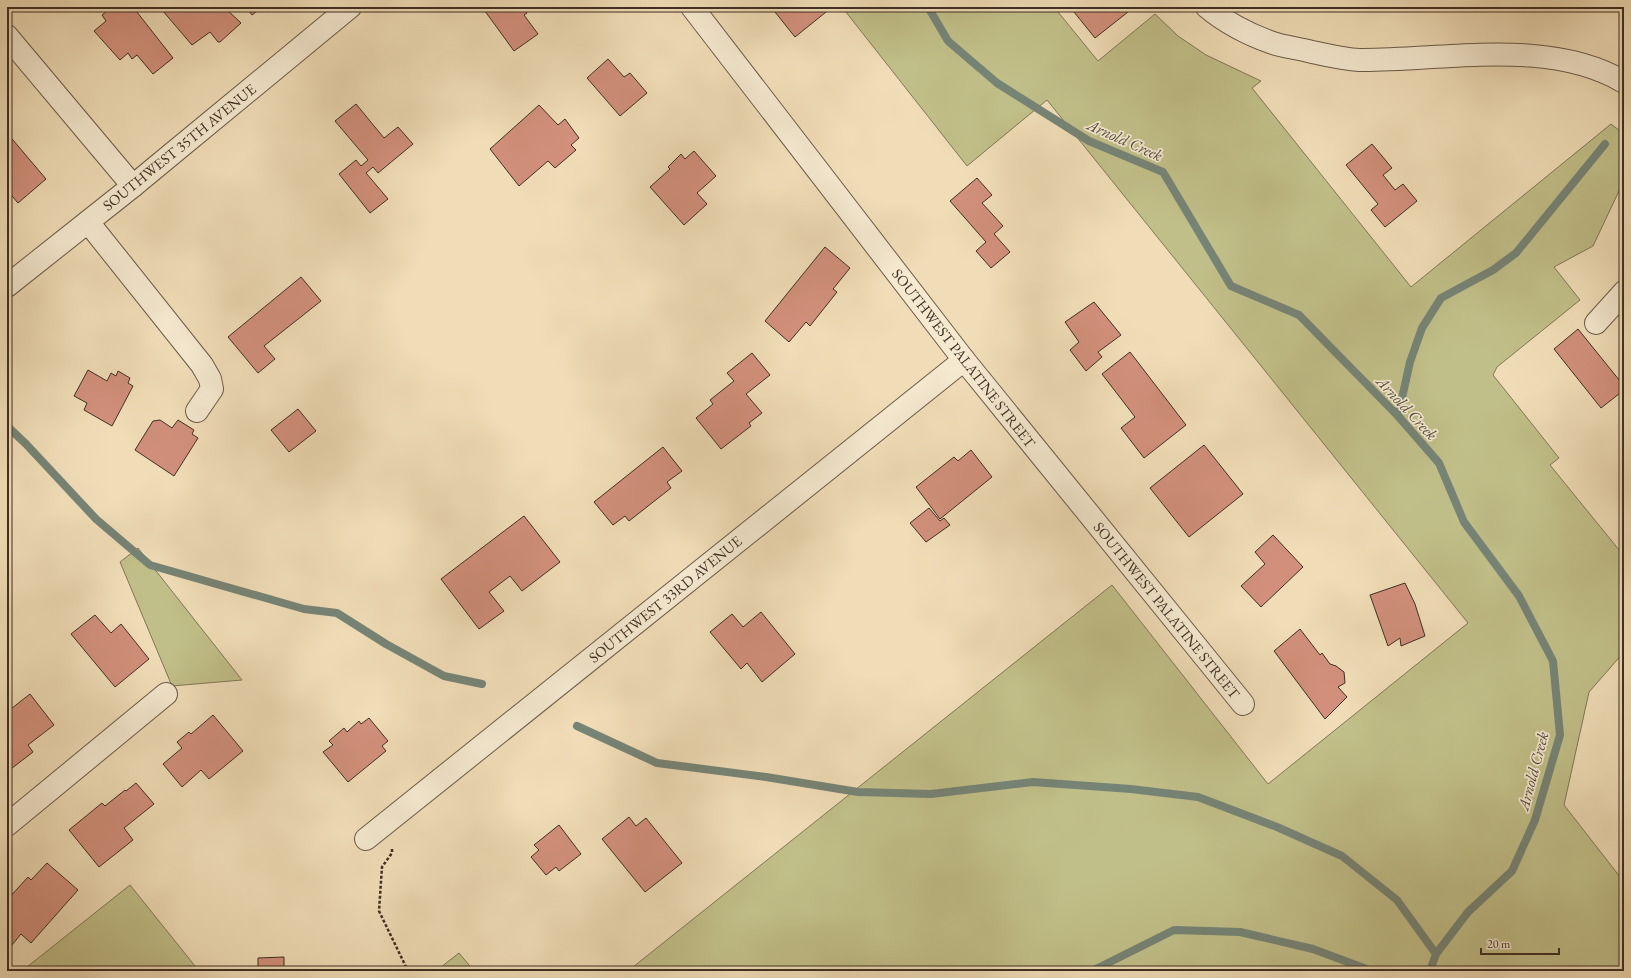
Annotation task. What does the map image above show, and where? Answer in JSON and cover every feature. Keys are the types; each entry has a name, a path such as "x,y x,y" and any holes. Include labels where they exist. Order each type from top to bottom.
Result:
{"street":[{"name":"SOUTHWEST 35TH AVENUE","path":"7,286 133,186 350,7"},
{"name":"SOUTHWEST PALATINE STREET","path":"692,7 964,360 1243,704"},
{"path":"1207,7 1221,18 1271,42 1334,57 1358,60 1525,55 1578,63 1613,75 1624,82"},
{"path":"7,36 133,186"},
{"path":"88,222 202,365 210,379 212,390 197,411"},
{"path":"1596,323 1624,292"},
{"name":"SOUTHWEST 33RD AVENUE","path":"366,839 964,360"},
{"path":"7,825 166,694"}],"path":[{"path":"394,817 392,853 382,867 379,911 408,971"}],"shaded area":[{"path":"842,7 1054,7 1098,61 1155,14 1178,36 1206,55 1261,81 1252,88 1411,287 1611,124 1624,134 1624,166 1619,191 1593,246 1554,267 1580,300 1497,367 1493,375 1559,458 1550,465 1624,556 1624,652 1589,692 1564,805 1624,882 1624,971 628,971 1112,585 1268,784 1468,623 1047,100 967,166"},
{"path":"138,548 242,680 172,686 120,562"},
{"path":"130,885 199,971 22,971"},
{"path":"459,953 474,971 436,971"}],"building":[{"path":"112,7 133,7 173,58 153,74 137,55 132,59 128,53 120,60 94,31 106,21 102,15"},
{"path":"166,7 224,7 241,23 220,42 218,42 210,32 192,45 162,10"},
{"path":"246,7 262,7 252,15"},
{"path":"482,7 522,7 527,13 524,15 538,34 514,51"},
{"path":"771,7 830,7 831,8 795,37"},
{"path":"1070,7 1133,7 1133,8 1095,38"},
{"path":"608,59 624,77 630,73 647,93 620,116 587,78"},
{"path":"356,104 384,138 398,127 413,144 378,173 373,167 366,173 388,199 370,213 339,174 356,160 361,166 368,160 335,121"},
{"path":"539,105 558,125 565,119 579,138 571,145 576,150 555,168 548,161 519,186 490,149"},
{"path":"7,133 46,179 18,203 7,190"},
{"path":"1372,144 1392,168 1383,175 1395,190 1403,184 1417,201 1385,227 1371,210 1378,204 1346,165"},
{"path":"694,151 716,176 697,193 707,204 684,225 650,187 670,169 668,167 681,154 685,159"},
{"path":"977,178 992,195 982,203 1003,226 994,234 1010,252 991,268 976,251 986,242 950,201"},
{"path":"825,247 850,268 833,289 837,292 810,326 806,322 789,342 765,321"},
{"path":"301,277 321,301 264,346 275,359 258,373 228,337"},
{"path":"1094,302 1121,335 1098,352 1102,357 1086,371 1070,350 1079,342 1065,322"},
{"path":"1578,329 1624,386 1624,390 1601,408 1554,349"},
{"path":"1130,352 1186,425 1144,458 1121,428 1135,417 1102,374"},
{"path":"752,353 770,375 746,394 762,413 749,423 751,426 721,449 696,418 713,404 710,400 734,381 727,373"},
{"path":"88,370 107,381 111,373 116,376 118,371 130,378 128,383 133,386 112,426 84,410 87,403 74,396"},
{"path":"298,409 316,431 289,452 271,430"},
{"path":"160,420 172,428 178,420 194,430 192,434 198,438 174,476 135,450 153,421"},
{"path":"1204,445 1243,494 1189,537 1150,488"},
{"path":"663,447 682,471 667,482 671,488 629,521 625,516 613,525 594,502"},
{"path":"971,450 992,477 940,519 916,487 954,457 958,461"},
{"path":"929,508 940,521 944,518 950,525 926,542 910,523"},
{"path":"524,516 560,562 522,591 510,576 489,592 504,611 479,629 441,579"},
{"path":"1273,535 1303,567 1261,607 1241,586 1265,564 1255,552"},
{"path":"1405,583 1415,604 1425,636 1401,646 1400,638 1388,646 1370,595"},
{"path":"761,612 795,654 762,682 747,663 741,669 710,632 732,614 743,627"},
{"path":"95,615 111,633 121,624 149,659 115,687 71,634"},
{"path":"1300,629 1320,655 1322,653 1330,664 1336,666 1344,672 1345,683 1338,687 1347,697 1325,719 1274,651"},
{"path":"30,694 54,725 28,745 33,752 7,772 7,712"},
{"path":"213,715 243,751 209,779 201,770 182,787 163,764 182,748 177,742 189,732 191,734"},
{"path":"369,718 388,741 382,746 386,751 348,782 323,752 333,745 329,741 344,728 347,732 359,721 361,724"},
{"path":"136,783 154,804 124,828 133,840 99,867 69,830 102,803 105,806"},
{"path":"629,817 636,826 646,818 682,863 645,892 602,839"},
{"path":"559,825 581,854 559,871 556,867 546,875 531,857 539,850 534,845"},
{"path":"47,863 78,890 31,943 21,934 12,945 7,940 7,900 28,877 31,880"},
{"path":"284,957 284,971 258,971 258,958"}],"waterway":[{"name":"Arnold Creek","path":"928,7 948,41 997,83 1089,141 1163,172 1231,286 1299,315 1398,416 1439,463 1464,522 1519,596 1553,661 1560,735 1535,820 1512,871 1468,912 1436,954 1430,971"},
{"path":"1398,416 1410,362 1422,328 1441,298 1493,270 1516,253 1605,144"},
{"path":"7,426 26,444 96,519 150,565 304,609 337,613 386,644 444,676 482,684"},
{"path":"577,726 657,763 766,777 858,792 931,794 1033,782 1131,789 1198,797 1277,827 1342,856 1397,900 1436,954"},
{"path":"1092,971 1174,930 1240,932 1313,949 1372,971"}]}
